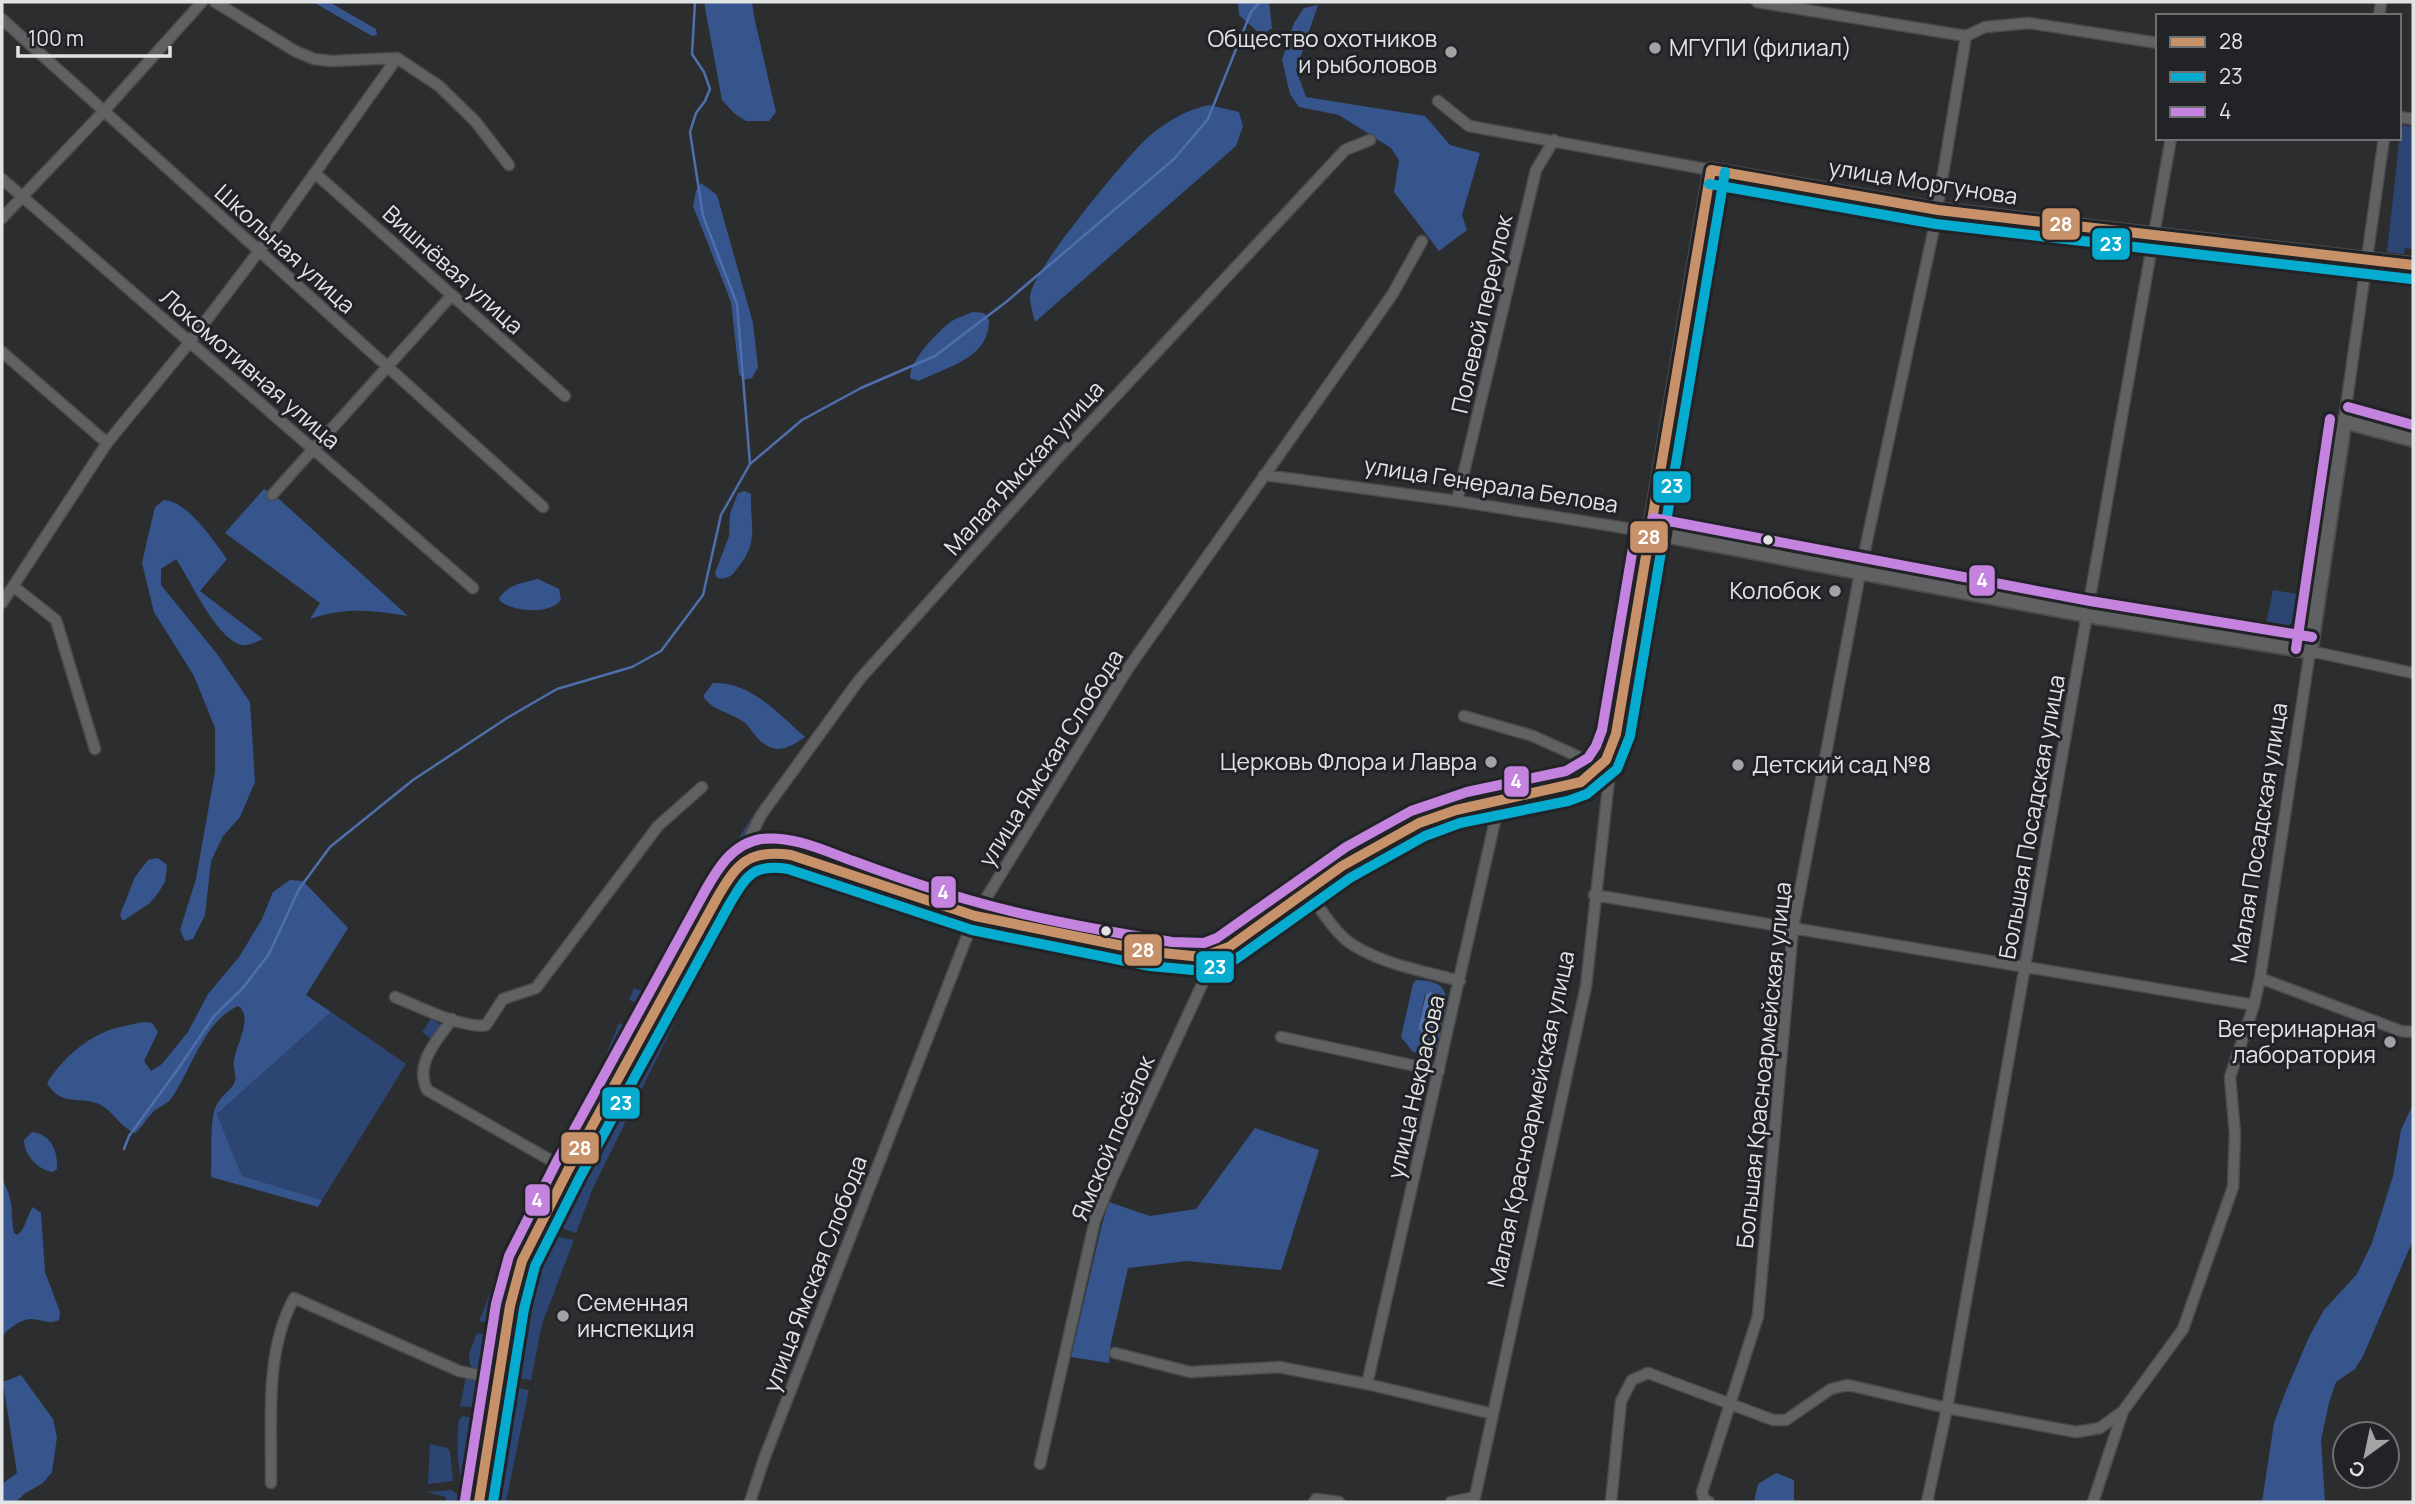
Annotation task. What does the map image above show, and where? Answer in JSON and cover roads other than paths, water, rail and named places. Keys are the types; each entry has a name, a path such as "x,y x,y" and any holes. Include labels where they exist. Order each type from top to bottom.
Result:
{"main road":[{"name":"улица Моргунова","path":"1711,170 1938,210 2413,265"},
{"name":"Малая Красноармейская улица","path":"1603,763 1616,734 1711,170"},
{"path":"2344,421 2413,439"},
{"name":"Малая Посадская улица","path":"2310,651 2344,421"},
{"name":"улица Генерала Белова","path":"1650,532 2088,615 2310,651"},
{"path":"479,1502 510,1306 522,1261 568,1170 726,882 740,863 752,855 767,852 791,855 975,916 1193,958 1210,956 1229,947 1342,866 1419,823 1500,799 1573,785 1588,777 1603,763"}],"street":[{"path":"2,218 104,111 202,2"},
{"path":"215,2 295,51 314,59 332,61 397,58 439,86 475,121 509,165"},
{"path":"1757,2 1966,36 1985,27 2029,23 2156,43"},
{"name":"Школьная улица","path":"2,19 543,507"},
{"name":"Большая Красноармейская улица","path":"1709,1502 1704,1499 1702,1492 1758,1316 1793,928 1860,573 1938,210 1966,36"},
{"path":"2,603 107,443 189,343 259,251 397,58"},
{"name":"улица Моргунова","path":"1438,101 1469,126 1711,170"},
{"name":"Малая Ямская улица","path":"752,855 750,837 761,815 859,680 1058,458 1345,150 1370,140"},
{"name":"Полевой переулок","path":"1457,501 1535,170 1554,140"},
{"name":"Большая Посадская улица","path":"1927,1502 1947,1408 2171,140"},
{"name":"Малая Посадская улица","path":"2344,421 2384,140"},
{"name":"Вишнёвая улица","path":"316,174 565,396"},
{"name":"Локомотивная улица","path":"2,179 473,589"},
{"name":"улица Ямская Слобода","path":"750,1502 768,1448 975,916 1127,670 1392,295 1422,241"},
{"path":"272,495 452,295"},
{"path":"2,352 107,443"},
{"name":"улица Генерала Белова","path":"1264,475 1457,501 1650,532"},
{"path":"13,586 56,620 95,749"},
{"name":"Малая Посадская улица","path":"2093,1502 2123,1411 2183,1329 2233,1187 2235,1134 2230,1077 2260,978 2310,651"},
{"name":"улица Генерала Белова","path":"2310,651 2413,673"},
{"path":"1464,716 1533,736 1603,763"},
{"name":"Малая Красноармейская улица","path":"1451,1502 1475,1497 1586,986 1609,779 1603,763"},
{"path":"395,998 452,1019 486,1026 503,999 536,988 658,826 702,787"},
{"name":"улица Некрасова","path":"1367,1384 1500,799"},
{"path":"1308,891 1322,912 1351,944 1388,961 1460,981"},
{"path":"1594,895 2254,1005"},
{"name":"Ямской посёлок","path":"1040,1464 1096,1220 1112,1179 1205,978 1210,956"},
{"path":"2260,978 2401,1031 2413,1032"},
{"path":"452,1019 424,1060 423,1081 427,1090 568,1170"},
{"path":"1281,1037 1439,1071"},
{"path":"271,1483 277,1340 283,1318 294,1298 459,1371 498,1379"},
{"path":"1115,1353 1190,1372 1279,1367 1493,1413"},
{"path":"1611,1502 1621,1401 1632,1380 1648,1373 1773,1420 1786,1420 1831,1389 1848,1385 1947,1408 2076,1432 2100,1428 2123,1411"},
{"path":"1314,1502 1316,1499 1339,1502"}],"waterway":[{"path":"124,1149 129,1136 214,1016 242,989 269,954 299,889 330,847 413,780 507,718 557,689 632,667 661,651 703,595 721,515 750,464 737,304 703,216 690,132 696,113 710,89 704,72 692,54 695,2"},
{"path":"750,464 802,420 861,388 935,356 1006,302 1174,159 1208,119 1251,12 1260,2"}],"place":[{"name":"МГУПИ (филиал)","path":"1655,48"},
{"name":"Общество охотников и рыболовов","path":"1451,52"},
{"name":"Колобок","path":"1835,591"},
{"name":"Церковь Флора и Лавра","path":"1491,762"},
{"name":"Детский сад №8","path":"1738,765"},
{"name":"Ветеринарная лаборатория","path":"2390,1042"},
{"name":"Семенная инспекция","path":"563,1316"}]}
